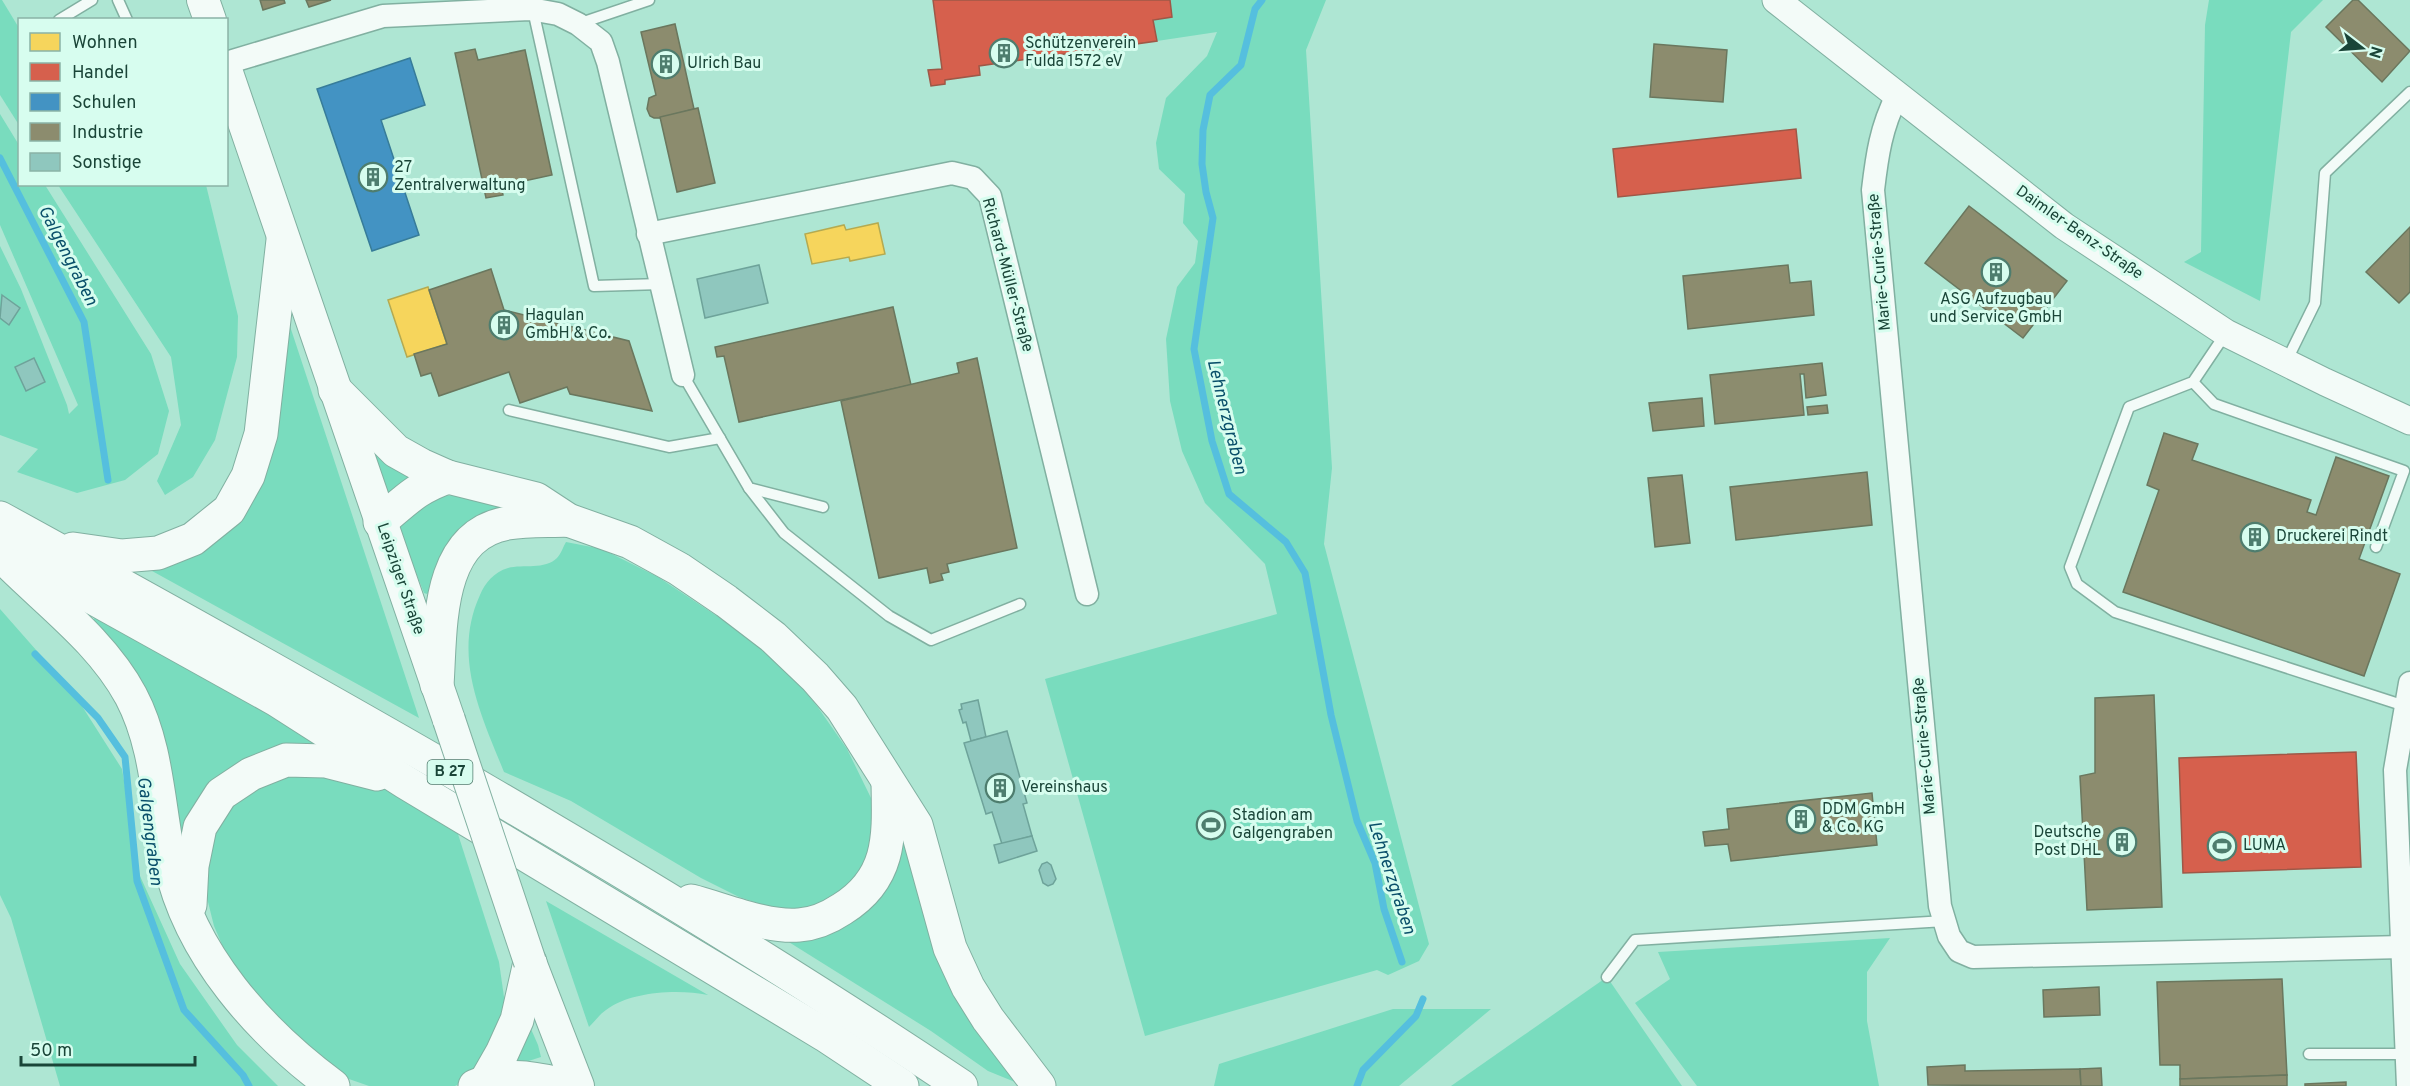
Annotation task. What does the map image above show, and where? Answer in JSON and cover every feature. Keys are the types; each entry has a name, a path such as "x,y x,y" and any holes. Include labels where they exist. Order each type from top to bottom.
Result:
{"highway":[{"path":"52,546 122,556 158,553 193,539 229,510 248,476 261,434 284,240"},
{"path":"335,390 396,451 448,477 534,511 630,542 679,569 773,637 814,677 842,708 916,825 950,948 968,987 988,1019 1039,1086"},
{"path":"380,522 411,494 428,484 448,477"},
{"path":"436,684 447,581 456,559 471,542 491,528 534,511"},
{"name":"B 27","path":"0,518 247,654 653,890 843,1007 961,1086"},
{"name":"B 27","path":"0,546 277,700 405,782 825,1035 902,1086"},
{"path":"0,554 107,658 132,697 149,741 171,866 189,920 217,968 252,1014 297,1060 333,1086"},
{"path":"189,920 192,866 200,827 221,794 251,774 286,760 326,761 405,782"},
{"path":"653,890 780,924 799,925 829,917 857,900 875,878 885,855 889,832 888,783"},
{"path":"480,1084 502,1053 535,975"},
{"path":"480,1084 507,1077 533,1078 567,1086"}],"main road":[{"path":"203,0 209,18"},
{"name":"Leipziger Straße","path":"228,76 535,975 578,1086"}],"street":[{"name":"Daimler-Benz-Straße","path":"1776,0 2064,226 2226,333 2410,421"},
{"path":"228,62 382,16 470,6 565,12 601,42 608,62 683,375"},
{"name":"Marie-Curie-Straße","path":"1897,96 1885,119 1879,140 1873,190 1939,895 1949,936 1959,951 1973,957 2403,947"},
{"name":"Richard-Müller-Straße","path":"648,234 952,172 973,178 990,196 1087,594"},
{"path":"2408,1086 2395,770 2410,683"}],"lane":[{"path":"62,18 92,0"},
{"path":"118,0 126,18"},
{"path":"565,12 649,0"},
{"path":"533,10 594,286 661,284"},
{"path":"2286,363 2315,303 2325,173 2410,92"},
{"path":"2226,333 2193,382 2129,407 2070,567 2077,584 2115,612 2405,706"},
{"path":"683,375 749,488 784,533 889,616 931,640 1020,604"},
{"path":"2193,382 2214,404 2404,471 2376,547"},
{"path":"509,410 669,447 720,438"},
{"path":"749,488 823,507"},
{"path":"1607,977 1635,940 1944,921"},
{"path":"2309,1054 2407,1054"}],"green space":[{"path":"0,0 2,0 18,26 18,123 0,95"},
{"path":"1170,0 1326,0 1306,50 1332,468 1324,544 1429,944 1419,961 1388,975 1377,970 1145,1036 1045,679 1277,614 1265,564 1205,503 1182,451 1170,401 1166,339 1177,287 1195,263 1198,241 1183,223 1185,194 1159,169 1156,143 1166,98 1207,56 1217,32 1157,41 1153,20 1172,17"},
{"path":"2209,0 2323,0 2291,32 2260,301 2184,262 2201,252 2205,25"},
{"path":"0,114 18,143 18,186 46,186 151,354 169,411 158,454 125,480 77,493 17,472 38,449 0,435 0,246 21,289 69,414 78,405 0,225"},
{"path":"59,186 206,186 238,316 237,357 215,440 193,477 165,495 157,481 181,425 171,357"},
{"path":"286,314 419,718 143,566 224,533 250,506 265,475"},
{"path":"369,444 419,474 387,501"},
{"path":"454,495 514,504 427,594 424,593 398,528 432,498"},
{"path":"566,542 602,549 658,577 744,634 786,669 817,706 847,749 871,798 873,838 860,872 844,893 817,908 785,912 739,897 701,878 571,801 504,772 473,685 469,663 472,618 482,591 494,575 508,568 552,562"},
{"path":"0,609 73,692 122,769 140,876 180,964 237,1045 278,1086 60,1086 11,918 0,895"},
{"path":"97,615 323,743 266,757 187,862 93,620"},
{"path":"296,769 360,780 393,792 457,831 499,962 504,997 504,1015 474,1076 455,1086 369,1086 349,1079 321,1062 270,1016 229,961 214,926 205,890 206,860 214,831 243,791"},
{"path":"901,828 1015,1075 1015,1082 988,1071 931,1031 784,939 802,936"},
{"path":"546,901 708,995 670,992 642,995 606,1010 589,1027"},
{"path":"1890,938 1867,972 1867,1021 1879,1086 1697,1086 1635,1003 1670,979 1658,952"},
{"path":"1607,977 1682,1086 1451,1086"},
{"path":"1393,1009 1491,1009 1399,1086 1214,1086 1219,1064"},
{"path":"527,1020 541,1057 513,1066"}],"building: Wohnen":[{"path":"878,223 885,254 850,261 849,257 812,264 805,234 844,225 846,230"},
{"path":"428,287 447,344 407,357 388,300"}],"building: Handel":[{"name":"Schützenverein Fulda 1572 eV","path":"933,0 1170,0 1172,17 1153,20 1157,41 979,66 980,75 945,80 945,84 931,86 928,70 942,69"},
{"path":"1796,129 1801,178 1618,197 1613,149"},
{"path":"2356,752 2361,867 2183,873 2179,758"}],"building: Schulen":[{"name":"27 Zentralverwaltung","path":"410,58 425,105 381,120 419,235 372,251 317,89"}],"building: Industrie":[{"path":"260,0 284,0 285,3 263,10"},
{"path":"306,0 331,0 309,7"},
{"path":"2353,0 2358,0 2410,51 2382,82 2326,27"},
{"name":"Ulrich Bau","path":"675,24 694,109 654,118 650,116 647,109 649,98 656,95 641,32"},
{"path":"1654,44 1727,50 1723,102 1650,97"},
{"path":"475,49 478,60 525,50 552,175 501,186 503,195 486,198 455,53"},
{"path":"698,108 715,183 677,192 660,117"},
{"name":"ASG Aufzugbau und Service GmbH","path":"1969,206 2067,281 2023,338 1925,263"},
{"path":"2410,227 2410,292 2399,303 2366,272"},
{"path":"1788,265 1790,283 1811,281 1814,315 1688,329 1683,276"},
{"name":"Hagulan GmbH & Co.","path":"491,269 504,310 629,341 652,411 570,394 567,387 520,403 509,372 439,396 431,373 421,376 414,354 447,344 429,290"},
{"path":"893,307 911,385 739,422 724,356 717,357 715,347"},
{"path":"977,358 1017,548 947,564 949,572 941,574 943,580 930,583 927,568 879,578 841,401 959,373 957,363"},
{"path":"1822,363 1826,395 1806,398 1804,374 1800,374 1804,415 1715,424 1710,375"},
{"path":"1702,398 1704,426 1653,431 1649,403"},
{"path":"1827,405 1828,413 1808,415 1807,407"},
{"name":"Druckerei Rindt","path":"2164,433 2198,444 2192,460 2311,500 2307,512 2316,515 2336,457 2389,476 2359,559 2400,574 2364,676 2123,592 2159,490 2147,485"},
{"path":"1867,472 1872,525 1736,540 1730,487"},
{"path":"1682,475 1690,543 1655,547 1648,478"},
{"name":"Deutsche Post DHL","path":"2154,695 2162,907 2087,910 2080,776 2095,773 2095,698"},
{"name":"DDM GmbH & Co. KG","path":"1872,793 1877,845 1731,861 1728,844 1705,846 1703,832 1729,829 1727,809"},
{"path":"2282,979 2287,1075 2180,1079 2180,1065 2160,1065 2157,982"},
{"path":"2099,987 2100,1015 2044,1017 2043,990"},
{"path":"1965,1065 1965,1071 2080,1069 2081,1086 1928,1085 1927,1067"},
{"path":"2101,1068 2102,1086 2081,1086 2080,1069"},
{"path":"2287,1075 2287,1086 2180,1086 2180,1079"},
{"path":"2346,1082 2346,1086 2305,1086 2305,1084"}],"building: Sonstige":[{"path":"759,265 768,303 705,318 697,279"},
{"path":"2,295 20,308 9,325 0,318"},
{"path":"34,358 45,382 26,391 15,367"},
{"path":"978,700 986,737 971,741 966,722 963,723 959,710 962,709 961,704"},
{"name":"Vereinshaus","path":"1007,731 1027,803 1023,804 1032,836 1002,844 992,812 986,814 964,743"},
{"path":"1032,836 1037,851 999,863 994,845"},
{"path":"1047,862 1051,865 1056,879 1048,886 1043,883 1039,870 1042,864"}],"waterway":[{"name":"Lehnerzgraben","path":"1262,0 1255,9 1241,65 1210,95 1203,130 1202,164 1213,218 1194,349 1212,441 1229,494 1286,542 1305,573 1331,715 1357,821 1375,863 1384,909 1402,962"},
{"name":"Galgengraben","path":"0,158 84,322 108,480"},
{"name":"Galgengraben","path":"35,654 98,718 125,757 137,881 184,1010 243,1075 249,1086"},
{"name":"Lehnerzgraben","path":"1357,1086 1363,1070 1416,1016 1423,999"}],"place":[{"name":"Schützenverein Fulda 1572 eV","path":"1004,53"},
{"name":"Ulrich Bau","path":"666,64"},
{"name":"27 Zentralverwaltung","path":"373,177"},
{"name":"ASG Aufzugbau und Service GmbH","path":"1996,272"},
{"name":"Hagulan GmbH & Co.","path":"504,325"},
{"name":"Druckerei Rindt","path":"2255,537"},
{"name":"Vereinshaus","path":"1000,788"},
{"name":"DDM GmbH & Co. KG","path":"1801,819"},
{"name":"Stadion am Galgengraben","path":"1211,825"},
{"name":"Deutsche Post DHL","path":"2122,842"},
{"name":"LUMA","path":"2222,846"}]}
